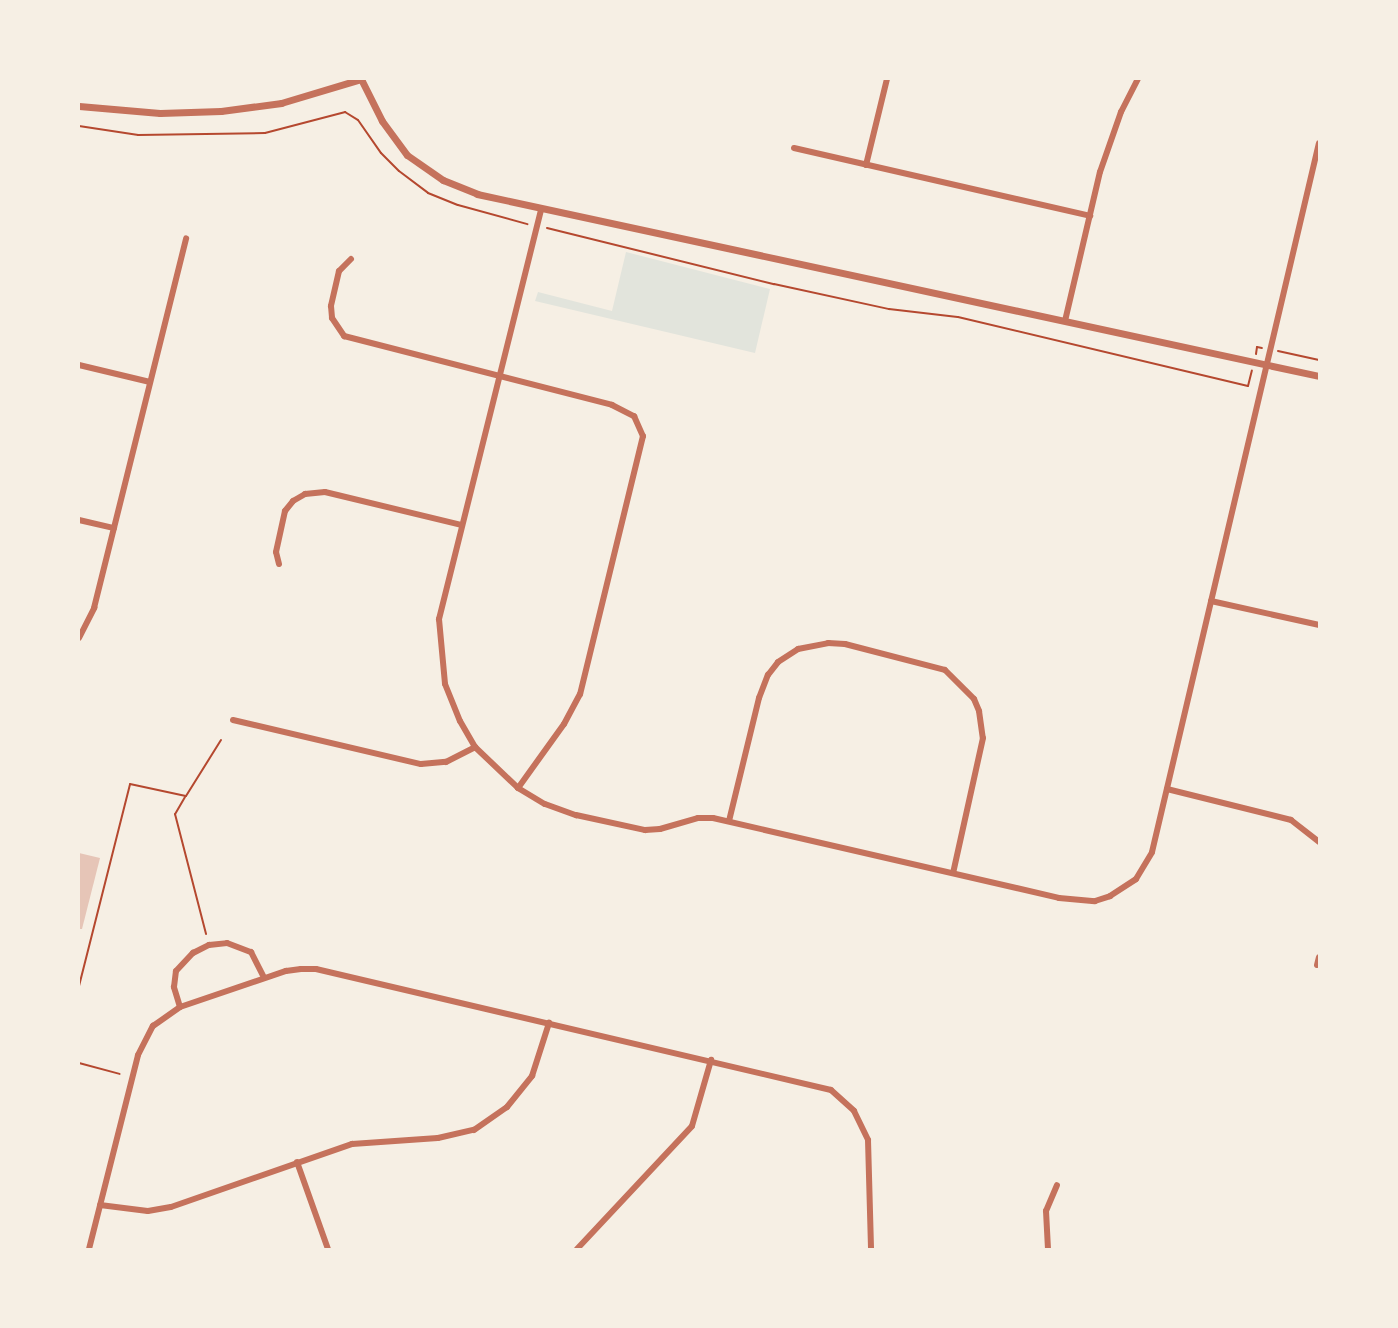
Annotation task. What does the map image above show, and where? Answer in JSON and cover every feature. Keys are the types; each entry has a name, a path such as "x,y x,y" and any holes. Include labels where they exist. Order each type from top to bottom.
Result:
{"street":[{"path":"79,106 160,113 221,111 281,103 361,79 393,138 426,170 455,187 541,209 1319,376"},
{"path":"866,164 887,79"},
{"path":"1065,321 1110,140 1138,79"},
{"path":"541,209 443,599 439,641 450,701 475,747 518,788 560,810 631,828 660,829 698,818 729,821 1082,901 1110,896 1136,879 1145,866 1167,789 1319,143"},
{"path":"793,148 1090,216"},
{"path":"79,638 94,608 186,238"},
{"path":"351,259 339,271 331,306 332,318 344,336 626,410 634,416 643,436 580,694 564,724 518,788"},
{"path":"79,365 150,382"},
{"path":"279,564 276,552 285,511 293,501 305,494 325,492 461,525"},
{"path":"79,520 114,528"},
{"path":"1211,601 1319,625"},
{"path":"729,821 759,698 768,675 779,662 798,649 828,643 845,644 945,670 965,687 976,705 983,738 953,873"},
{"path":"233,720 421,764 446,762 475,747"},
{"path":"1167,789 1291,820 1319,842"},
{"path":"180,1007 173,988 176,971 193,953 203,947 227,943 251,952 264,978"},
{"path":"89,1249 138,1055 153,1026 180,1007 286,971 316,969 831,1090 854,1111 868,1140 871,1249"},
{"path":"100,1205 148,1211 172,1207 352,1144 438,1138 474,1130 507,1107 532,1076 549,1023"},
{"path":"577,1249 692,1126 711,1060"},
{"path":"297,1162 328,1249"},
{"path":"1048,1249 1046,1211 1057,1185"}],"path":[{"path":"79,126 138,135 265,133 340,112 350,114 361,124"},
{"path":"538,226 774,284 889,309 958,317 1248,386 1257,347 1319,360"},
{"path":"205,934 175,814 220,740"},
{"path":"79,986 130,784 186,796"},
{"path":"79,1063 120,1074"}],"shaded area":[{"path":"626,252 770,289 755,353 535,301 538,292 612,311"}],"building":[{"path":"79,853 100,858 82,929 79,929"}]}
